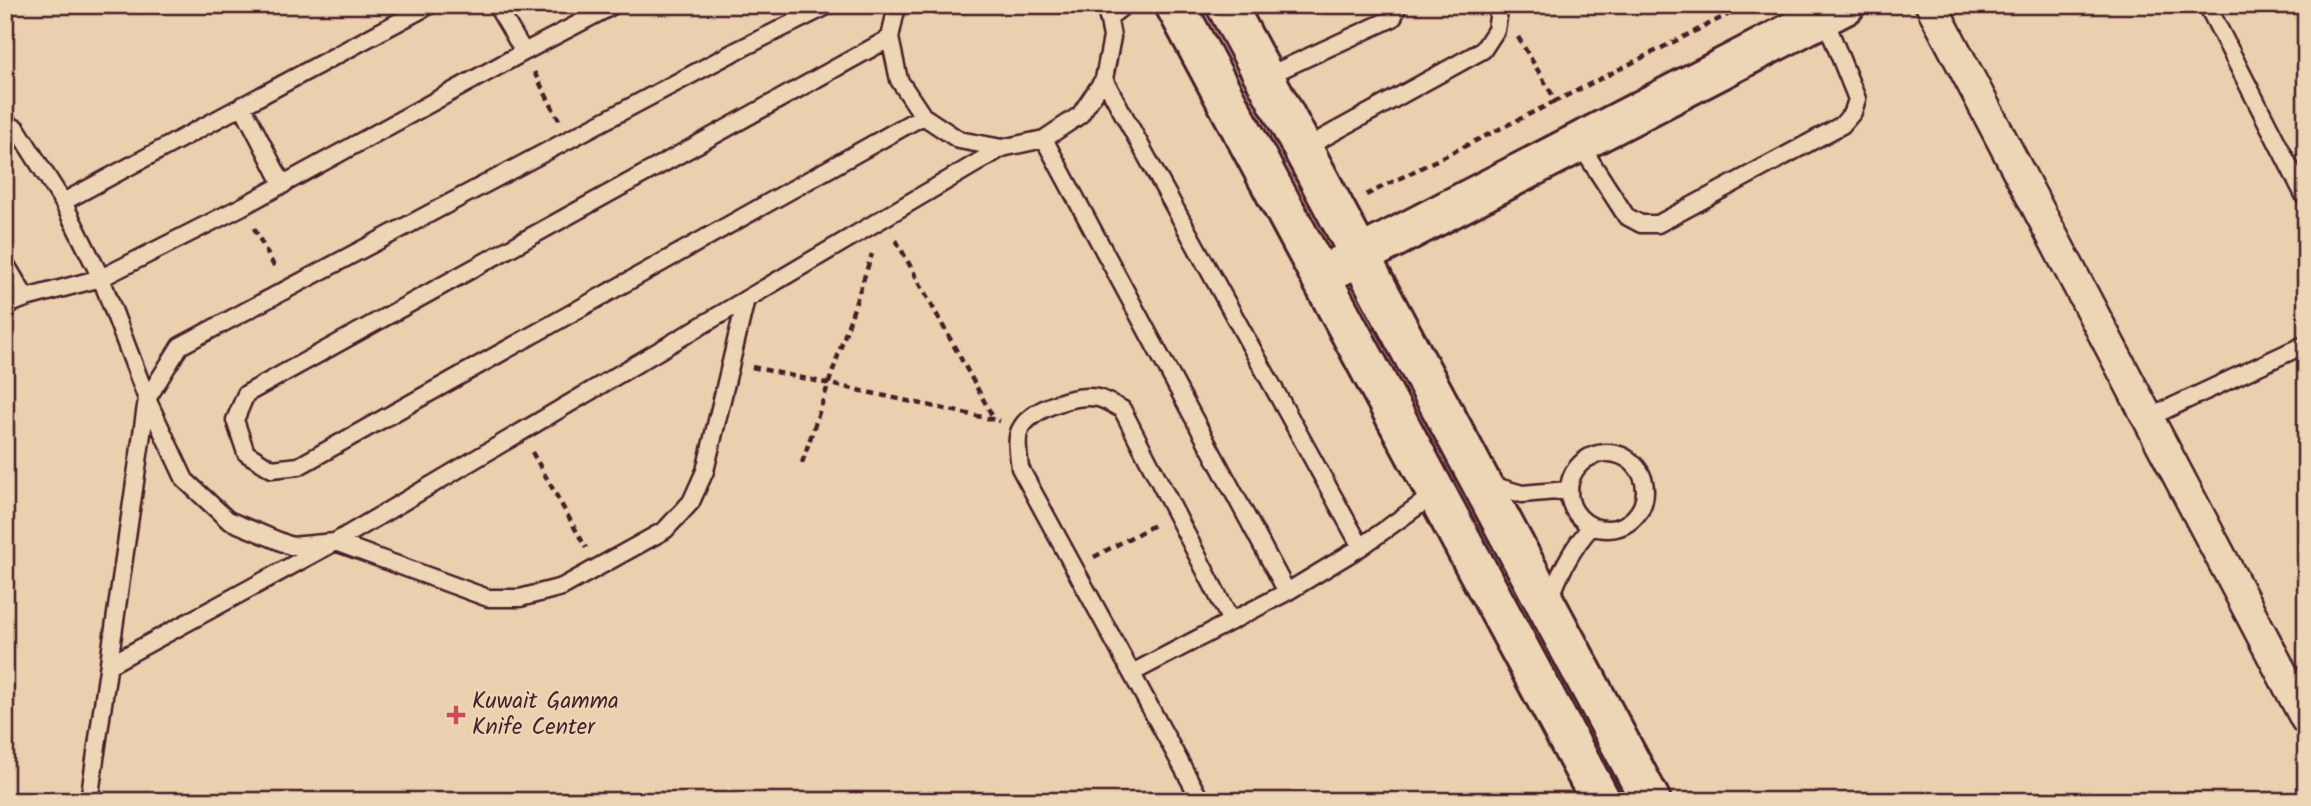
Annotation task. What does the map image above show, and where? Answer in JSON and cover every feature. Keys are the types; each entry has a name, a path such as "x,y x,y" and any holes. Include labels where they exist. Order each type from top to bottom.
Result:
{"street":[{"path":"1175,5 1601,801"},
{"path":"1226,5 1651,801"},
{"path":"1931,5 2306,719"},
{"path":"1319,275 1361,256 1834,11"}],"lane":[{"path":"63,202 430,5"},
{"path":"496,5 524,52"},
{"path":"5,306 101,278 243,206 614,5"},
{"path":"89,801 147,399 180,346 734,52 830,5"},
{"path":"897,5 890,38 899,80 923,116 959,140 1002,148"},
{"path":"109,665 335,542 1002,148 1044,139 1080,115 1104,79 1112,37 1107,12 1125,5"},
{"path":"1265,77 1393,18 1398,5"},
{"path":"2207,5 2306,199"},
{"path":"1303,149 1483,50 1496,30 1500,6"},
{"path":"1579,142 1626,216 1642,224 1658,224 1842,125 1853,111 1857,99 1834,11"},
{"path":"890,38 246,394 235,420 246,453 272,469 299,466 923,116"},
{"path":"1104,79 1361,547"},
{"path":"242,105 282,185"},
{"path":"5,123 17,129 63,202 101,278 147,399 184,480 228,520 291,546 335,542 488,598 520,598 562,587 665,530 691,502 705,471 746,299"},
{"path":"1044,139 1287,592"},
{"path":"5,263 26,298"},
{"path":"2148,418 2306,344"},
{"path":"1201,801 1020,468 1020,430 1036,413 1067,399 1097,398 1122,409 1231,621"},
{"path":"1608,453 1623,456 1635,465 1643,477 1646,492 1643,507 1634,520 1621,527 1606,530 1591,527 1578,518 1571,505 1568,490 1572,475 1580,463 1593,455 1608,453"},
{"path":"1481,482 1522,494 1568,490"},
{"path":"1132,673 1287,592 1361,547 1436,493"},
{"path":"1547,607 1562,567 1591,527"}],"path":[{"path":"1359,185 1366,195 1747,5"},
{"path":"1500,6 1556,101"},
{"path":"524,52 569,140"},
{"path":"243,206 285,290"},
{"path":"802,463 884,217"},
{"path":"884,217 994,419"},
{"path":"731,362 994,419 1020,430"},
{"path":"521,433 597,567"},
{"path":"1075,567 1176,513"}],"place":[{"name":"Kuwait Gamma Knife Center","path":"456,715"}]}
